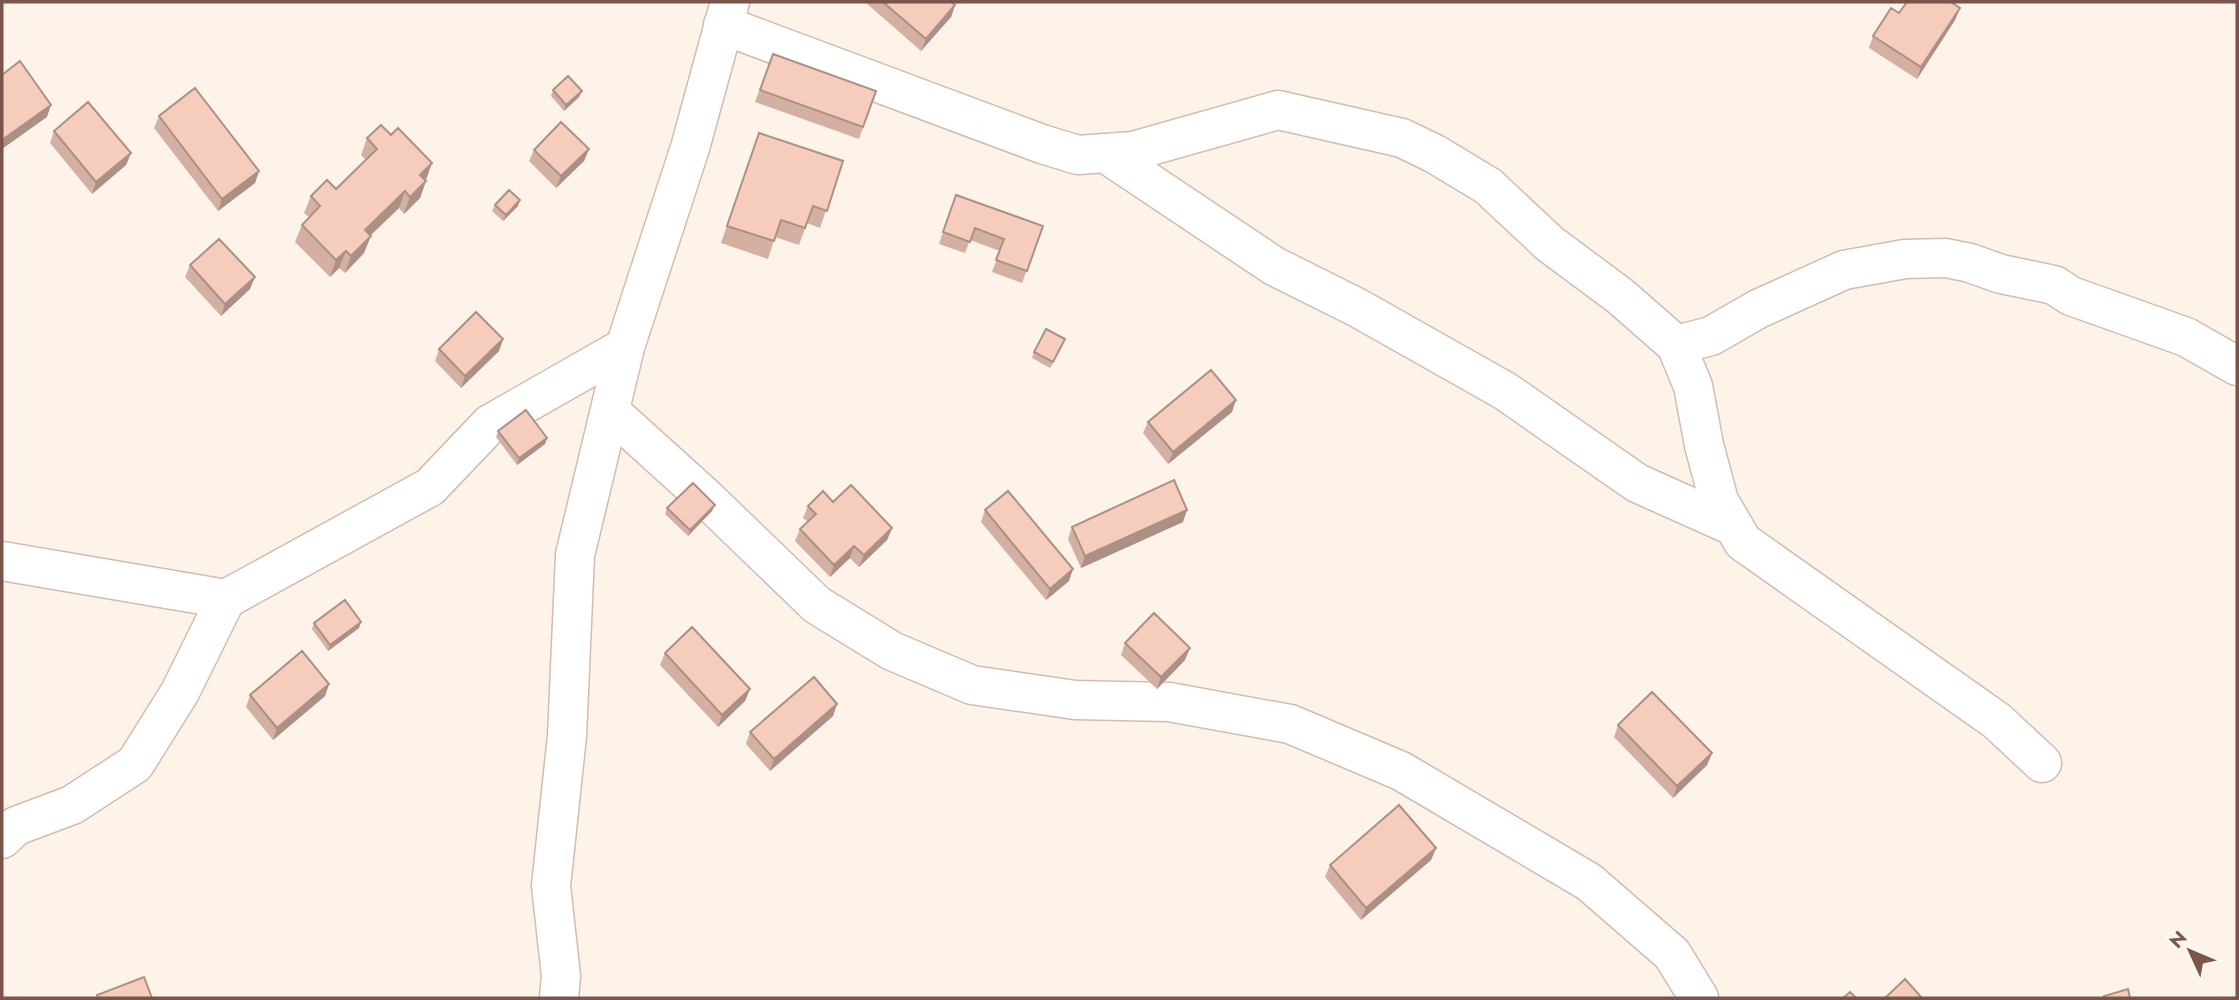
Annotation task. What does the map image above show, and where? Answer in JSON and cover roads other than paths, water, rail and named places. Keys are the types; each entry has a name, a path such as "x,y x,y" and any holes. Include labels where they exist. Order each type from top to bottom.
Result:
{"street":[{"path":"559,998 561,976 551,886 568,736 575,555 625,347 690,148 727,13 1042,144 1078,155 1133,151 1278,110 1402,138 1488,186 1550,244 1620,296 1676,345 1693,386 1704,446 1719,501 1743,542 1997,721 2042,764"},
{"path":"1105,153 1274,266 1370,314 1506,391 1637,483 1734,526"},
{"path":"1676,345 1711,336 1758,309 1844,270 1905,259 1946,258 2001,274 2054,285 2071,296 2186,337 2237,366"},
{"path":"2,839 16,827 72,805 135,764 180,692 226,599 430,487 490,424 625,347"},
{"path":"611,412 705,497 817,605 892,651 972,685 1075,700 1168,702 1290,724 1401,771 1589,882 1672,954 1699,998"},
{"path":"2,561 226,599"}]}
